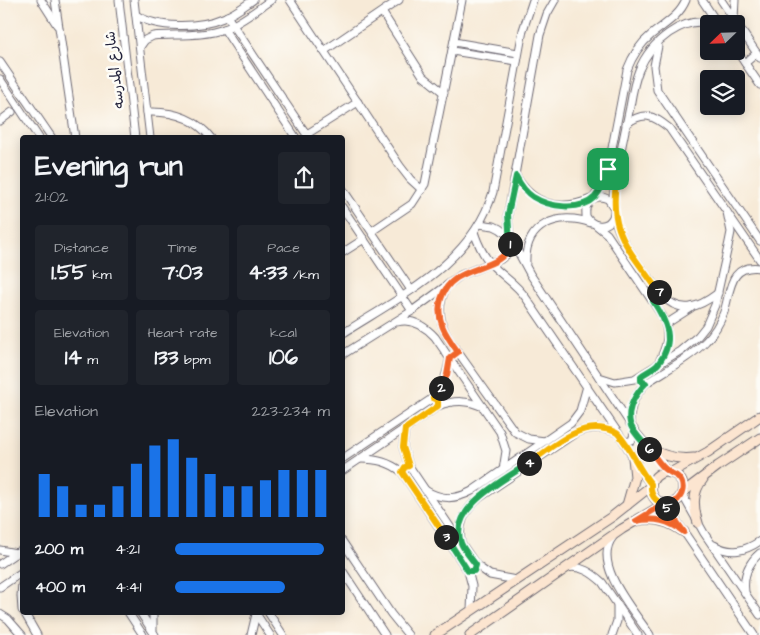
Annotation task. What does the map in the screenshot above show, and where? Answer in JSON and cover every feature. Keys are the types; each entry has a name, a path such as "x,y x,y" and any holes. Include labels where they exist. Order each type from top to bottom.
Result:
{"street":[{"path":"41,0 58,26"},
{"path":"54,0 75,135"},
{"name":"شارع المدرسه","path":"119,0 135,135"},
{"name":"شارع المدرسه","path":"134,0 150,135"},
{"path":"136,14 152,23 173,25 207,23 228,16 253,0"},
{"path":"140,47 145,40 153,36 208,33 224,29 234,25 270,0"},
{"path":"290,0 400,166 422,190"},
{"path":"324,51 399,0"},
{"path":"372,231 405,210 422,190 444,93 462,0"},
{"path":"345,332 411,290 447,263 480,224 493,192 525,19 533,0"},
{"path":"345,353 412,311 470,270 501,259 509,249 508,214 540,35 547,14 555,0"},
{"path":"657,365 668,339 666,324 653,301 607,234 588,219 585,212 586,205 603,184 608,169 630,61 649,36 675,17 686,0"},
{"path":"702,0 712,15"},
{"path":"721,0 731,15"},
{"path":"734,15 735,0"},
{"path":"382,12 423,76 444,93"},
{"path":"228,16 307,135"},
{"path":"675,17 680,20 681,26"},
{"path":"526,266 526,251 529,242 540,226 566,218 584,220 600,226 608,223 613,216 614,192 626,124 639,69 647,55 681,26 700,22"},
{"path":"224,29 294,135"},
{"path":"745,36 758,56 745,62 760,85"},
{"path":"454,42 518,53"},
{"path":"659,43 654,66 658,90 682,128 760,240"},
{"path":"452,51 517,61"},
{"path":"0,62 50,135"},
{"path":"0,79 37,135"},
{"path":"16,103 24,97"},
{"path":"309,135 358,102"},
{"path":"0,121 12,112"},
{"path":"147,112 168,112 183,116 199,125 208,135"},
{"path":"626,124 637,117 650,116 662,123 674,134 760,260"},
{"path":"674,134 677,129 682,128"},
{"path":"608,169 613,173 618,171"},
{"path":"516,176 532,197 551,204 571,206 593,198 605,197 611,202 622,239 667,302 684,308 693,307 702,304 718,293"},
{"path":"345,192 411,290"},
{"path":"345,211 412,311"},
{"path":"599,377 615,382 625,382 641,376 698,336 711,316 718,293 731,232 728,212"},
{"path":"480,224 500,229 510,238 540,288 630,424 669,473 680,479 682,493 698,523 760,615"},
{"path":"474,232 480,249 490,263 514,282 526,298 623,440 651,485 654,498 664,504 754,635"},
{"path":"345,252 364,239"},
{"path":"630,424 632,406 640,389 646,383 699,348 711,336 724,312 732,280 744,269 751,267 760,268"},
{"path":"720,283 725,283 730,287"},
{"path":"446,286 440,304 440,322 458,352 509,426 521,436 545,441"},
{"path":"526,298 532,291 540,288"},
{"path":"653,301 659,299 661,295"},
{"path":"666,324 693,307"},
{"path":"391,323 411,321 420,324 435,337 500,432 506,451 503,470"},
{"path":"345,457 433,398 444,384 450,358 458,352"},
{"path":"641,376 641,381 646,383"},
{"path":"425,490 440,497 456,498 464,495 503,470 571,423 580,411 587,386"},
{"path":"433,398 438,400 438,406"},
{"path":"345,469 438,406 465,401 483,407"},
{"path":"435,635 612,516 651,485 658,475 669,473 708,452 760,416"},
{"path":"571,423 578,426 577,432"},
{"path":"500,432 505,432 509,426"},
{"path":"461,543 462,519 471,505 577,432 601,428 618,433"},
{"path":"405,429 403,447 409,466 476,565 490,575 516,580"},
{"path":"623,440 627,442 632,440 635,431"},
{"path":"470,635 618,532 664,504 675,502 682,493 760,438"},
{"path":"648,448 671,458 697,458"},
{"path":"708,452 709,459 714,465 718,466"},
{"path":"627,505 635,477 633,458"},
{"path":"361,459 380,460 402,472 468,571 472,586 471,611"},
{"path":"402,472 405,467 409,466"},
{"path":"698,523 694,510 694,497 699,484 708,474"},
{"path":"464,495 465,502 471,505"},
{"path":"612,516 619,519 622,526 609,542 607,550 610,576 650,635"},
{"path":"636,521 646,519 666,522 684,532"},
{"path":"698,551 702,544 712,544 728,551 744,550 760,541"},
{"path":"345,545 391,614 408,635"},
{"path":"745,593 745,576 759,554 752,553 752,547"},
{"path":"0,550 16,553"},
{"path":"0,564 20,550"},
{"path":"468,571 474,571 476,565"},
{"path":"567,568 582,569 596,576 638,635"},
{"path":"0,587 20,573"},
{"path":"345,574 385,635"},
{"path":"602,582 605,577 610,576"},
{"path":"612,635 617,621 617,603"},
{"path":"0,614 16,627 22,635"},
{"path":"378,622 386,621 391,614"},
{"path":"16,627 23,615"},
{"path":"25,615 37,635"},
{"path":"130,615 144,635"},
{"path":"142,615 154,634"},
{"path":"153,615 154,634"},
{"path":"250,635 255,615"},
{"path":"256,615 270,635"},
{"path":"270,615 283,635"}],"route":[{"path":"608,169 603,184 594,198 571,206 551,204 532,197 516,176 508,214 510,244 506,254 496,262 480,266 461,275 446,286 442,296 439,313 440,322 458,352 450,358 444,384 433,398 438,400 438,406 405,429 403,447 409,466 405,467 402,472 470,572 476,570 476,565 461,543 460,527 462,519 471,505 571,435 584,429 601,428 618,433 638,467 651,484 654,498 660,503 665,504 684,532 676,526 656,519 636,521 664,504 665,504 668,505 672,504 678,500 683,489 680,479 669,472 654,456 630,424 630,414 635,397 646,383 641,381 641,376 657,365 666,346 668,331 663,317 653,301 659,299 661,295 622,239 618,230 613,200 618,171 613,173 608,169"}]}
